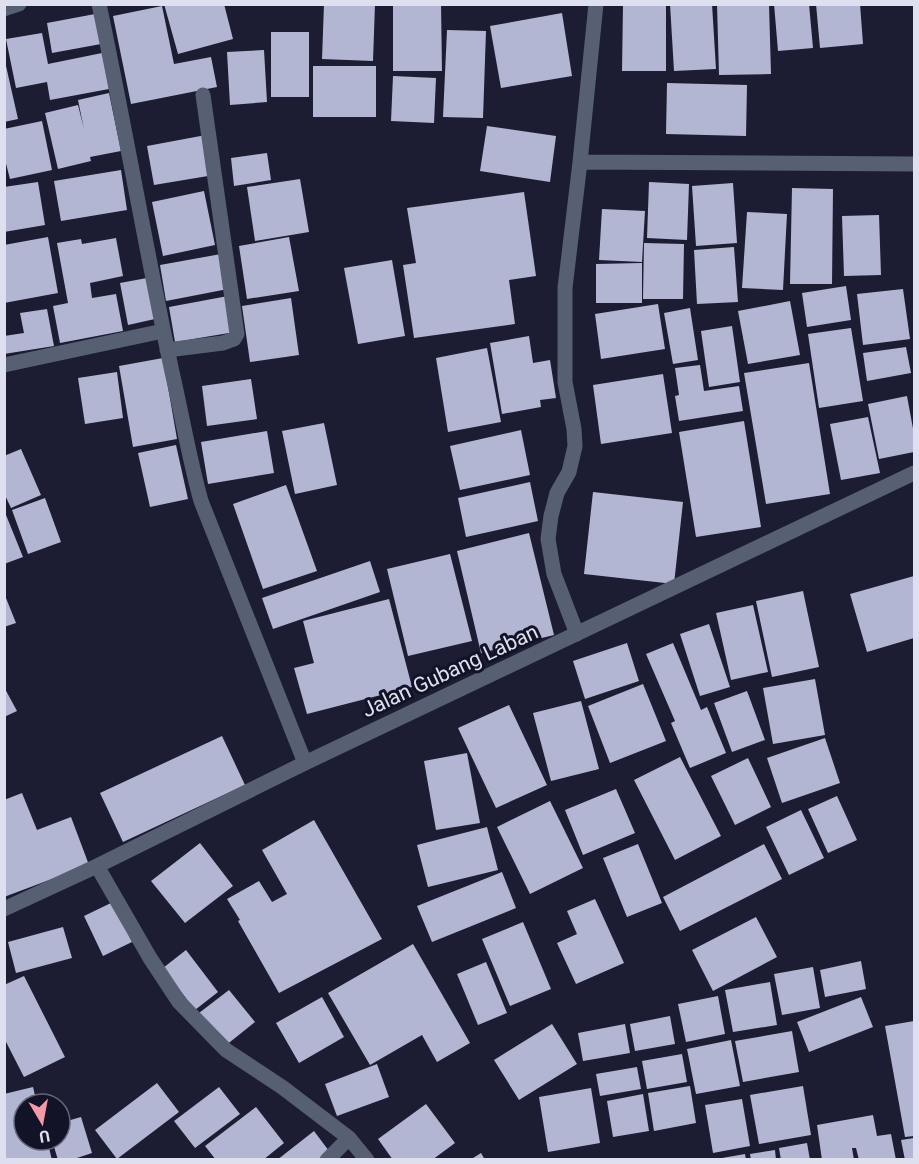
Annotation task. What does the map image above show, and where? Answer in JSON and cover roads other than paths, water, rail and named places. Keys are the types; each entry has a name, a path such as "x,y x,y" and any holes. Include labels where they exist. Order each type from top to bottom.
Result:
{"street":[{"path":"4,9 20,4"},
{"path":"99,4 192,469 201,501 305,763"},
{"path":"578,634 554,574 548,539 550,516 557,493 569,472 575,446 566,382 565,288 596,4"},
{"path":"168,350 223,343 234,339 237,334 203,94"},
{"path":"580,162 915,164"},
{"path":"4,365 163,331"},
{"name":"Jalan Gubang Laban","path":"4,909 915,473"},
{"path":"97,866 150,958 186,1011 226,1050 349,1138 367,1160"},
{"path":"327,1160 349,1138"}]}
